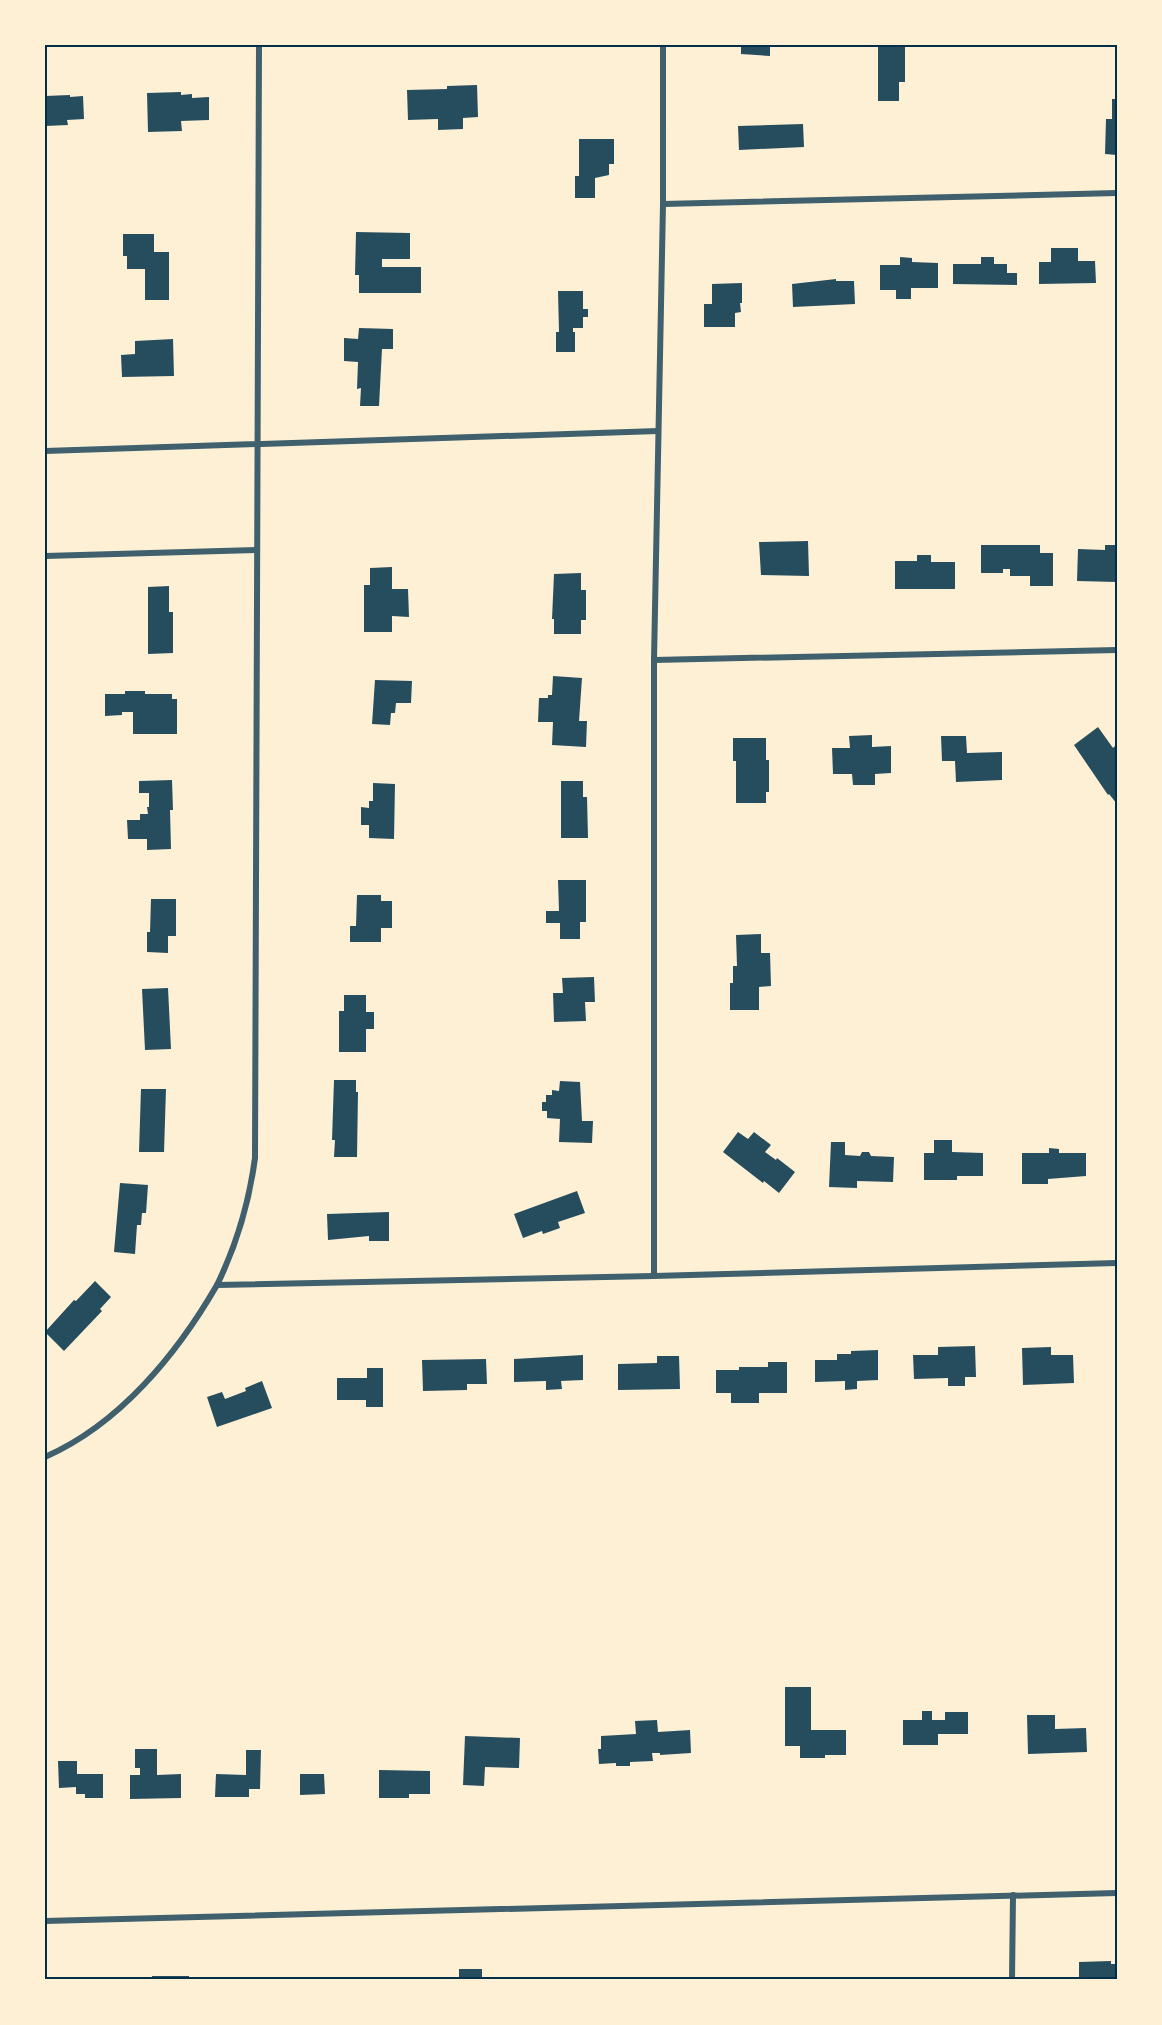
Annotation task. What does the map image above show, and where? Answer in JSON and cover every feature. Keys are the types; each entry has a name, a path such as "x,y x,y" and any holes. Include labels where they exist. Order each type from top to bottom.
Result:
{"street":[{"path":"45,1457 96,1426 145,1384 191,1327 217,1285 234,1246 250,1190 255,1158 259,45"},
{"path":"654,1276 654,660 663,204 663,45"},
{"path":"663,204 1117,193"},
{"path":"45,451 658,431"},
{"path":"45,556 257,550"},
{"path":"654,660 1117,650"},
{"path":"217,1285 1117,1263"},
{"path":"45,1921 1117,1893"},
{"path":"1012,1980 1013,1895"}],"building":[{"path":"741,45 770,45 770,56 741,54"},
{"path":"878,45 905,45 905,82 899,82 899,101 878,101"},
{"path":"477,85 478,117 463,118 463,129 438,130 438,119 408,120 407,90 447,89 447,86"},
{"path":"181,92 181,95 192,94 192,98 209,97 209,120 181,121 182,131 148,132 147,93"},
{"path":"70,95 70,97 83,96 84,119 67,120 68,125 45,126 45,96"},
{"path":"1112,99 1117,99 1117,155 1105,154 1106,119 1112,119"},
{"path":"803,124 804,147 739,150 738,126"},
{"path":"579,139 614,139 614,164 609,164 609,175 595,178 595,198 575,198 575,176 579,176"},
{"path":"356,232 410,233 410,259 382,259 382,267 421,267 421,293 359,293 359,275 355,275"},
{"path":"123,234 154,234 154,252 169,252 169,300 145,300 145,269 127,269 127,256 123,256"},
{"path":"1051,248 1078,248 1078,261 1095,261 1096,283 1039,284 1039,262 1051,262"},
{"path":"900,257 912,258 912,262 938,263 938,288 911,288 911,299 896,299 896,290 880,290 880,265 900,265"},
{"path":"981,257 994,257 994,264 1007,264 1007,273 1017,273 1017,285 953,284 953,264 981,264"},
{"path":"836,279 836,281 854,281 855,304 793,307 792,284"},
{"path":"742,283 741,312 735,313 735,327 704,327 704,304 712,304 712,284"},
{"path":"558,291 583,291 583,309 588,309 588,317 583,317 583,328 573,328 575,352 556,352 556,332 559,332"},
{"path":"359,328 393,329 393,349 382,349 379,406 360,406 361,388 357,389 358,362 344,361 344,338 358,339"},
{"path":"173,339 174,376 122,377 121,355 135,354 135,341"},
{"path":"808,541 809,576 761,575 759,542"},
{"path":"981,545 1040,545 1040,553 1053,553 1053,586 1030,586 1030,576 1010,576 1010,569 1003,569 1003,573 981,573"},
{"path":"1105,545 1117,545 1117,582 1077,581 1078,549 1105,550"},
{"path":"917,555 931,555 931,562 955,562 955,589 895,589 895,561 917,561"},
{"path":"392,567 392,589 408,589 409,617 392,616 392,632 364,632 364,585 370,585 370,568"},
{"path":"581,573 581,590 586,590 586,620 581,620 581,634 554,634 554,619 552,619 554,574"},
{"path":"169,586 169,612 173,612 173,653 148,654 148,587"},
{"path":"553,676 582,678 579,721 587,721 586,747 552,745 553,722 538,722 539,698 548,698 548,695 552,695"},
{"path":"375,680 412,681 411,703 396,703 395,713 391,713 390,725 372,724"},
{"path":"125,691 172,694 172,699 177,699 177,734 133,734 133,712 105,716 105,694 125,694"},
{"path":"1098,727 1113,748 1115,746 1117,750 1117,804 1108,795 1074,745"},
{"path":"872,735 872,747 891,746 891,773 875,774 875,785 853,785 852,774 833,774 832,748 850,748 849,736"},
{"path":"941,736 966,736 967,753 1002,752 1002,780 956,782 955,761 942,761"},
{"path":"733,738 766,738 769,792 766,792 766,803 736,803 736,761 733,761"},
{"path":"172,780 171,849 147,850 147,839 128,839 127,820 140,820 140,814 148,814 149,793 139,793 139,781"},
{"path":"561,781 583,781 583,797 587,797 588,838 561,838"},
{"path":"373,783 395,784 394,839 369,838 369,825 361,825 361,807 369,808 369,801 373,801"},
{"path":"558,880 586,880 586,922 580,922 580,939 560,939 560,923 546,923 546,911 559,911"},
{"path":"357,895 381,895 381,901 392,901 392,928 381,928 381,942 350,942 350,926 356,926"},
{"path":"151,899 176,899 176,936 168,936 168,953 147,952"},
{"path":"761,934 761,953 770,953 771,986 759,987 759,1010 730,1010 730,983 733,983 733,966 737,966 736,935"},
{"path":"594,977 595,1002 585,1002 586,1021 554,1022 553,993 563,993 562,978"},
{"path":"168,988 171,1049 145,1050 142,989"},
{"path":"344,995 366,995 366,1012 374,1012 374,1029 366,1029 366,1052 339,1052 339,1011 344,1011"},
{"path":"334,1080 356,1080 356,1092 358,1092 357,1157 334,1157 335,1140 332,1140"},
{"path":"560,1081 580,1082 582,1121 593,1121 592,1143 559,1142 560,1119 547,1118 547,1111 542,1111 542,1102 546,1102 546,1095 552,1095 552,1090 559,1091"},
{"path":"141,1089 166,1089 164,1152 139,1152"},
{"path":"738,1132 748,1139 754,1132 771,1145 765,1152 795,1172 779,1193 723,1152"},
{"path":"934,1140 952,1140 952,1152 983,1153 983,1176 957,1176 957,1180 924,1180 924,1153 934,1153"},
{"path":"831,1142 845,1142 845,1155 860,1156 862,1152 869,1152 871,1156 894,1157 893,1182 857,1181 857,1188 829,1187"},
{"path":"1049,1148 1059,1149 1059,1153 1086,1153 1086,1176 1048,1179 1048,1184 1022,1184 1022,1153 1049,1153"},
{"path":"120,1183 148,1185 146,1213 142,1213 141,1225 137,1225 135,1254 114,1252"},
{"path":"577,1191 585,1213 558,1222 560,1228 543,1234 542,1231 523,1238 514,1214"},
{"path":"389,1212 389,1241 369,1241 369,1236 328,1240 327,1214"},
{"path":"95,1281 111,1297 100,1309 102,1311 64,1351 45,1332"},
{"path":"975,1346 976,1377 965,1377 965,1386 948,1386 948,1378 914,1379 913,1355 938,1355 938,1347"},
{"path":"1051,1347 1051,1355 1073,1355 1074,1383 1023,1385 1022,1348"},
{"path":"878,1350 878,1380 857,1381 857,1389 845,1390 845,1381 815,1382 815,1360 837,1360 837,1354"},
{"path":"583,1355 583,1380 561,1381 562,1389 546,1390 546,1381 514,1382 514,1359"},
{"path":"657,1356 679,1356 680,1389 618,1390 618,1364 657,1363"},
{"path":"486,1359 487,1384 467,1384 467,1390 423,1391 422,1360"},
{"path":"768,1362 787,1362 787,1393 759,1393 759,1403 731,1403 731,1393 716,1393 716,1370 768,1367"},
{"path":"367,1368 383,1368 383,1407 366,1407 366,1400 337,1400 337,1378 367,1378"},
{"path":"262,1381 272,1408 217,1427 207,1397 222,1392 225,1399 246,1391 245,1388"},
{"path":"785,1687 811,1687 811,1730 846,1730 846,1755 800,1758 800,1746 785,1746"},
{"path":"922,1711 932,1711 932,1720 945,1720 945,1712 968,1712 968,1734 938,1734 938,1745 903,1745 903,1720 922,1720"},
{"path":"1027,1715 1055,1715 1055,1729 1086,1728 1087,1752 1028,1754"},
{"path":"657,1720 658,1732 690,1730 691,1753 660,1755 660,1753 652,1753 653,1761 630,1762 630,1766 616,1766 616,1763 599,1764 598,1749 601,1749 601,1736 636,1734 635,1721"},
{"path":"465,1736 520,1738 519,1768 485,1767 484,1786 463,1785"},
{"path":"135,1749 157,1749 157,1775 181,1774 181,1798 130,1799 130,1775 140,1775 140,1768 135,1768"},
{"path":"246,1750 261,1750 260,1789 249,1789 249,1797 215,1797 216,1774 246,1775"},
{"path":"58,1761 77,1761 77,1774 103,1774 103,1798 85,1798 85,1794 76,1794 76,1787 59,1788"},
{"path":"379,1770 430,1771 430,1794 409,1794 409,1798 379,1798"},
{"path":"300,1774 324,1774 325,1794 300,1795"},
{"path":"1111,1961 1111,1964 1117,1964 1117,1980 1079,1980 1079,1962"},
{"path":"459,1969 482,1969 482,1980 459,1980"},
{"path":"152,1976 189,1976 189,1980 152,1980"}]}
